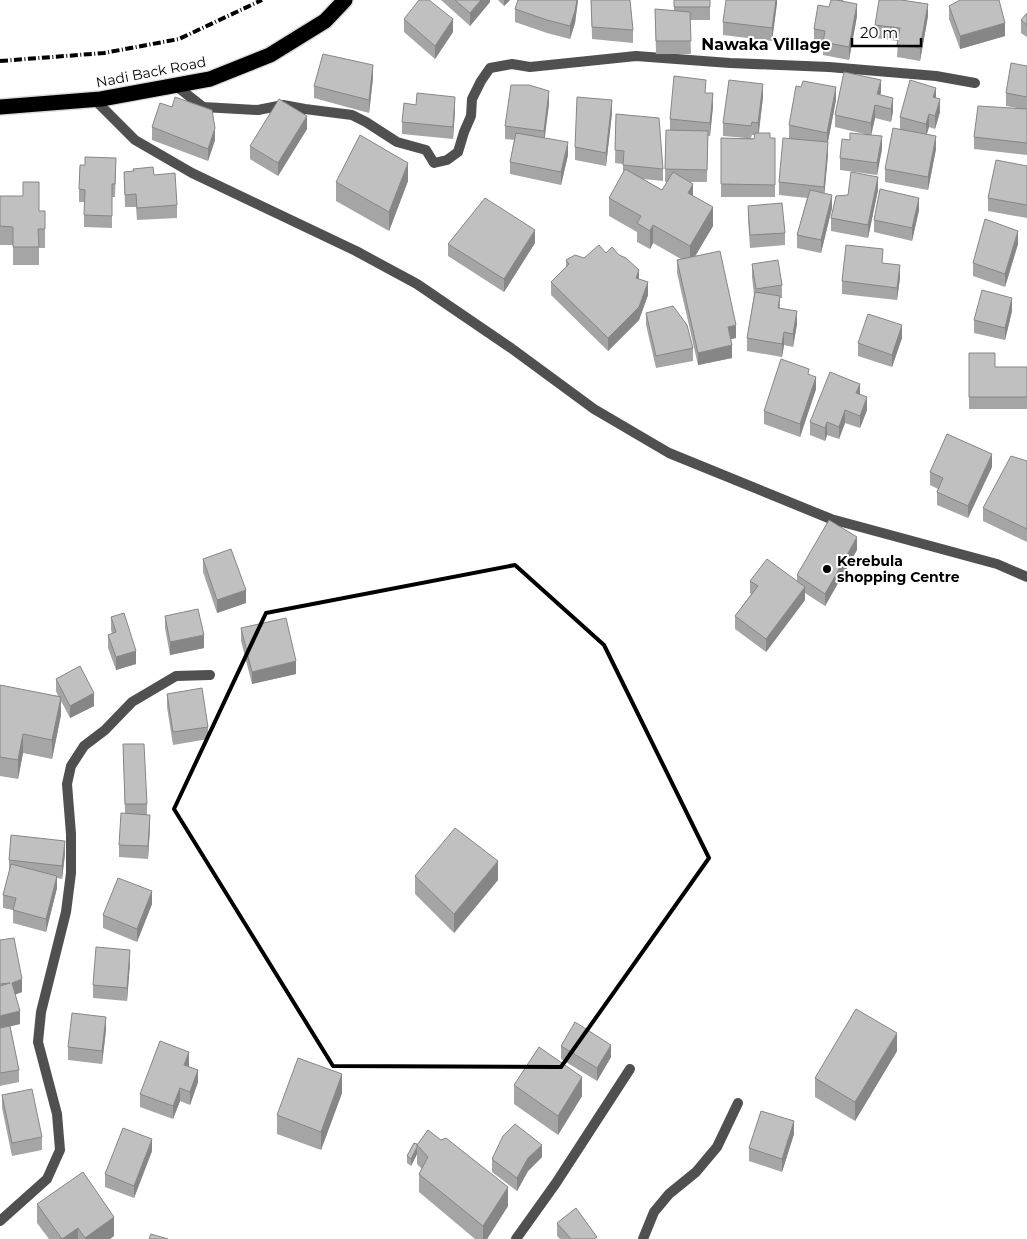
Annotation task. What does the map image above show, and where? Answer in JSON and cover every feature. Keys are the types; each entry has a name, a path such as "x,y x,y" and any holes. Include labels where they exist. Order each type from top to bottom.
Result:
{"highway":[{"name":"Nadi Back Road","path":"0,107 95,100 210,79 270,55 325,20 345,0"}],"street":[{"path":"174,85 203,107 258,110 283,105 352,115 397,142 426,150 434,163 448,160 458,152 471,116 472,99 490,68 512,64 530,67 636,56 730,64 829,67 936,76 975,83"},
{"path":"95,100 135,140 192,173 348,247 417,284 511,348 594,409 669,453 831,519 997,564 1027,577"},
{"path":"0,1221 47,1179 60,1150 57,1114 38,1042 41,1012 66,912 72,873 68,784 71,766 84,746 105,730 132,702 176,676 210,675"},
{"path":"516,1239 556,1183 630,1069"},
{"path":"643,1239 654,1212 669,1194 696,1172 717,1147 738,1103"}],"highlighted area":[{"path":"515,565 604,645 709,858 561,1067 333,1066 174,809 266,613"}],"building":[{"path":"419,0 429,0 453,19 435,46 404,19"},
{"path":"455,0 481,0 470,13"},
{"path":"518,0 577,0 570,26 515,9"},
{"path":"591,0 630,0 633,30 592,27"},
{"path":"674,0 710,0 710,7 674,7"},
{"path":"726,0 776,0 772,28 723,22"},
{"path":"831,0 857,4 849,47 823,42 825,31 814,29 818,5 829,7"},
{"path":"879,0 901,0 928,4 920,48 897,45 900,28 875,25"},
{"path":"960,0 999,0 1005,23 960,36 949,6"},
{"path":"655,9 690,12 691,41 656,41"},
{"path":"1027,13 1027,25 1021,20"},
{"path":"323,54 373,65 369,100 314,86"},
{"path":"1011,63 1027,66 1027,97 1006,93"},
{"path":"844,72 881,80 877,94 893,98 891,109 875,105 871,123 835,115"},
{"path":"674,76 706,80 705,93 713,93 710,123 670,119"},
{"path":"729,80 763,84 758,123 752,122 751,126 723,123"},
{"path":"910,80 936,88 933,97 940,99 935,116 929,114 926,124 900,117"},
{"path":"803,81 836,87 827,133 789,125 796,86 801,87"},
{"path":"511,85 529,85 549,91 544,131 505,126"},
{"path":"417,93 455,97 453,127 402,122 404,103 416,105"},
{"path":"175,97 212,110 215,128 208,149 152,127 160,103 172,107"},
{"path":"577,97 612,100 606,153 575,147"},
{"path":"279,99 307,116 278,163 250,146"},
{"path":"978,106 1027,109 1027,143 974,137"},
{"path":"616,114 659,118 663,169 623,165 624,151 615,150"},
{"path":"893,128 936,136 928,177 885,169"},
{"path":"666,130 708,131 707,170 665,169"},
{"path":"516,133 568,142 561,172 510,162"},
{"path":"755,133 770,133 770,138 775,138 775,185 721,184 721,138 754,139"},
{"path":"850,133 882,136 877,163 840,158 842,139 850,140"},
{"path":"360,135 408,163 389,212 336,182"},
{"path":"783,138 828,142 824,187 779,182"},
{"path":"85,157 116,158 115,184 112,184 112,216 84,215 85,190 79,189 80,165 85,165"},
{"path":"996,160 1027,166 1027,205 988,198"},
{"path":"153,167 154,175 175,173 177,205 137,208 136,194 125,195 124,172"},
{"path":"625,169 662,190 673,172 693,184 688,193 713,207 690,246 653,225 650,231 637,223 641,216 609,198"},
{"path":"851,172 878,177 868,225 831,218 836,196 848,195"},
{"path":"23,182 39,182 39,211 45,211 45,229 38,229 39,247 13,247 13,227 0,226 0,196 23,196"},
{"path":"880,189 919,198 912,228 874,220"},
{"path":"810,190 832,195 821,240 797,235"},
{"path":"485,198 535,230 504,279 448,244"},
{"path":"782,203 785,233 750,235 748,206"},
{"path":"985,219 1018,231 1005,274 973,263"},
{"path":"599,245 606,253 612,247 619,255 626,258 639,270 636,278 648,282 639,307 608,338 551,282 569,264 566,260 575,255 584,258"},
{"path":"846,245 883,249 882,263 900,265 897,288 842,281"},
{"path":"720,251 736,325 728,327 732,345 698,353 677,260"},
{"path":"778,260 782,285 756,289 752,264"},
{"path":"982,290 1012,298 1005,328 974,320"},
{"path":"755,292 780,296 778,308 797,311 793,334 784,332 782,344 747,338"},
{"path":"673,306 687,325 693,348 656,356 646,313"},
{"path":"868,314 902,325 892,355 858,343"},
{"path":"969,353 995,353 995,367 1027,367 1027,397 969,397"},
{"path":"781,359 809,369 808,374 816,377 800,424 764,411"},
{"path":"830,372 860,384 856,393 867,397 860,416 845,410 839,427 827,422 825,428 810,422"},
{"path":"947,434 992,454 968,506 937,492 943,478 930,472"},
{"path":"1011,456 1027,461 1027,529 983,508"},
{"name":"Kerebula shopping Centre","path":"829,520 857,537 825,594 797,575"},
{"path":"231,549 246,590 217,600 203,559"},
{"path":"767,559 805,587 766,639 735,616 758,586 750,581"},
{"path":"198,609 204,635 170,642 165,616"},
{"path":"124,613 136,651 116,657 108,635 116,632 111,617"},
{"path":"286,618 296,661 252,672 241,628"},
{"path":"80,666 94,693 70,706 56,679"},
{"path":"0,685 61,697 52,740 23,734 18,760 0,757"},
{"path":"202,688 208,727 173,732 167,694"},
{"path":"123,744 144,744 147,804 125,804"},
{"path":"121,813 150,815 148,846 119,845"},
{"path":"455,828 498,861 454,914 415,876"},
{"path":"11,835 65,841 62,866 9,860"},
{"path":"11,864 57,876 46,919 13,910 16,898 3,895"},
{"path":"118,878 152,891 137,929 103,915"},
{"path":"14,938 22,979 12,983 20,1011 0,1016 0,986 10,983 0,984 0,940"},
{"path":"96,947 130,950 127,988 93,985"},
{"path":"856,1009 897,1033 855,1102 815,1078"},
{"path":"72,1013 106,1017 102,1051 68,1047"},
{"path":"575,1022 611,1045 597,1068 561,1046"},
{"path":"10,1026 19,1070 0,1073 0,1028"},
{"path":"160,1041 189,1052 184,1065 198,1070 190,1092 180,1088 173,1106 140,1094"},
{"path":"539,1047 582,1077 558,1116 514,1085"},
{"path":"298,1058 342,1074 321,1132 277,1115"},
{"path":"32,1089 42,1137 12,1143 2,1095"},
{"path":"761,1111 794,1121 782,1159 749,1148"},
{"path":"515,1124 542,1145 528,1158 517,1178 492,1159 503,1136"},
{"path":"123,1128 152,1139 134,1186 105,1174"},
{"path":"428,1130 441,1140 446,1138 508,1187 483,1226 419,1174 428,1157 417,1145"},
{"path":"414,1143 417,1144 417,1147 411,1159 407,1156"},
{"path":"83,1172 114,1217 85,1238 78,1228 62,1239 37,1204"},
{"path":"576,1208 597,1237 594,1239 571,1239 557,1223"},
{"path":"151,1234 168,1239 149,1239"}],"railway":[{"path":"0,61 104,53 179,39 262,0"}],"place":[{"name":"Kerebula shopping Centre","path":"827,569"}],"district":[{"name":"Nawaka Village","path":"766,44"}]}
